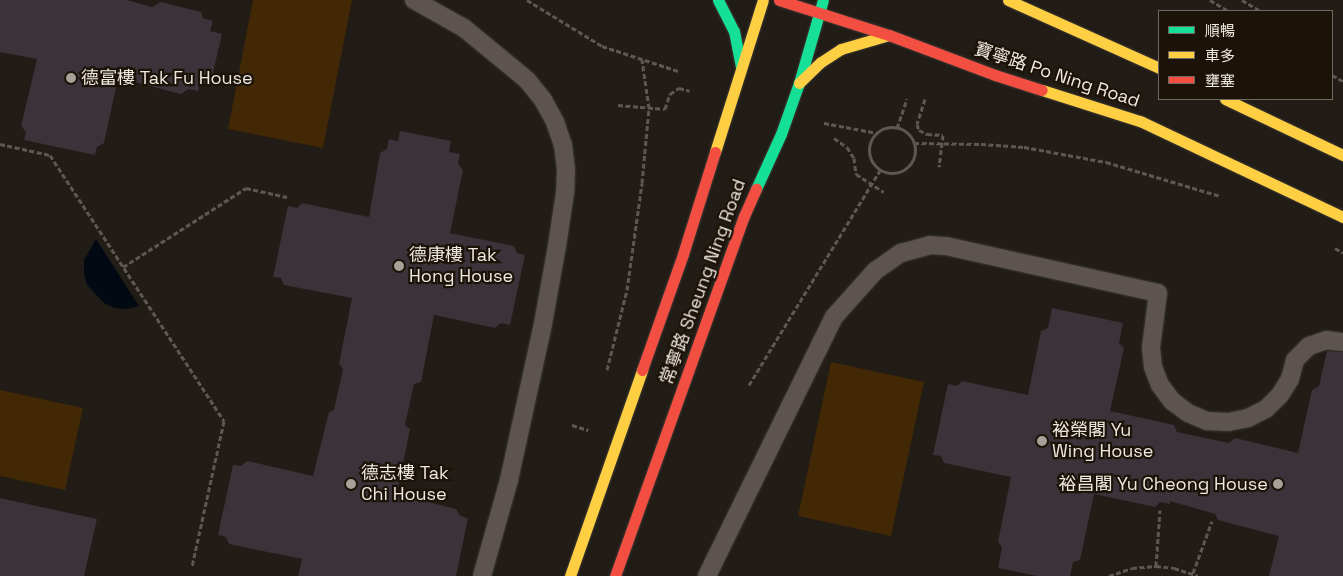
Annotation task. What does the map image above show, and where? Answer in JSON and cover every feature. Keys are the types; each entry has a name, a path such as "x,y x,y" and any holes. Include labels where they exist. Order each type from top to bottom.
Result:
{"street":[{"path":"718,0 734,31 742,71"},
{"name":"常寧路 Sheung Ning Road","path":"570,576 683,254 763,0"},
{"name":"寶寧路 Po Ning Road","path":"779,0 889,35 995,75 1140,121 1343,217"},
{"name":"常寧路 Sheung Ning Road","path":"615,576 744,216 781,134 799,83 823,0"},
{"path":"1008,0 1158,68"},
{"path":"799,83 821,62 841,49 889,35"},
{"path":"1227,100 1343,155"}],"lane":[{"path":"414,0 464,28 527,80 543,100 555,122 563,145 565,193 543,324 509,480 482,576"},
{"path":"706,576 834,317 875,271 901,253 930,245 946,246 1158,292 1151,348 1153,367 1160,385 1172,401 1188,413 1207,421 1228,422 1248,418 1266,409 1285,387 1295,360 1309,346 1326,340 1343,342"}],"path":[{"path":"527,0 602,46 678,71"},
{"path":"1210,0 1226,10"},
{"path":"1242,0 1258,10"},
{"path":"606,374 629,280 642,183 649,108 642,60"},
{"path":"618,105 665,110 670,94 679,88 690,92"},
{"path":"897,128 907,99"},
{"path":"925,99 917,124 919,130 927,134 943,135 939,166"},
{"path":"824,123 877,133"},
{"path":"897,128 910,136 914,144 913,159 909,166 895,173 887,173 874,166 869,153 872,138 877,133 897,128"},
{"path":"834,138 847,147 854,158 856,174 884,192"},
{"path":"914,144 942,143 1024,147 1106,162 1228,198"},
{"path":"0,144 50,155 224,421 192,567"},
{"path":"749,384 880,170"},
{"path":"123,267 246,188 287,197"},
{"path":"1328,244 1343,253"},
{"path":"572,425 591,431"},
{"path":"1156,566 1160,510"},
{"path":"1193,573 1212,521"},
{"path":"1109,576 1132,568 1156,566 1174,568 1198,576"}],"shaded area":[{"path":"253,0 352,0 323,148 228,129"},
{"path":"96,239 139,306 127,309 115,308 104,303 87,285 84,273 84,260"},
{"path":"831,362 924,382 891,536 798,516"},
{"path":"0,390 83,408 65,490 0,476"}],"building":[{"name":"德富樓 Tak Fu House","path":"0,0 127,0 152,7 161,2 201,12 203,18 213,21 210,31 222,34 210,85 200,83 198,91 188,89 181,94 118,78 104,143 97,147 95,155 24,140 26,132 21,126 37,59 0,52"},
{"path":"400,131 451,141 449,152 460,154 458,164 463,170 450,233 514,246 517,253 525,255 510,325 501,323 495,328 434,315 421,382 414,384 405,425 410,429 397,494 456,509 460,516 468,518 456,576 298,576 302,559 229,544 226,537 218,535 233,465 241,466 247,461 313,476 329,412 334,410 343,369 339,364 352,298 284,285 281,278 273,277 288,206 297,208 302,203 369,217 380,153 387,149 389,139 398,141"},
{"path":"1052,308 1123,323 1119,343 1124,348 1110,411 1174,425 1177,432 1229,443 1235,438 1298,453 1312,390 1319,386 1327,351 1343,352 1343,576 1269,576 1279,536 1218,520 1215,514 1170,501 1170,504 1160,502 1155,507 1094,494 1080,560 1073,562 1070,576 1037,576 998,568 1002,547 998,542 1011,477 944,463 941,456 933,455 948,384 957,386 962,381 1028,395 1041,331 1048,328"},
{"path":"0,498 97,519 84,576 0,576"}],"traffic: fast":[{"path":"718,0 734,31 741,67"},
{"path":"756,189 781,134 799,83 823,0"}],"traffic: slow":[{"path":"715,152 763,0"},
{"path":"1008,0 1158,68"},
{"path":"799,83 821,62 841,49 889,35"},
{"path":"1042,90 1140,121 1343,217"},
{"path":"1227,100 1343,155"},
{"path":"570,576 642,370"}],"traffic: jam":[{"path":"779,0 889,35 995,75 1042,90"},
{"path":"642,370 683,254 715,152"},
{"path":"615,576 744,216 756,189"}],"place":[{"name":"德富樓 Tak Fu House","path":"71,78"},
{"name":"德康樓 Tak Hong House","path":"399,266"},
{"name":"裕榮閣 Yu Wing House","path":"1042,441"},
{"name":"德志樓 Tak Chi House","path":"351,484"},
{"name":"裕昌閣 Yu Cheong House","path":"1278,484"}]}
